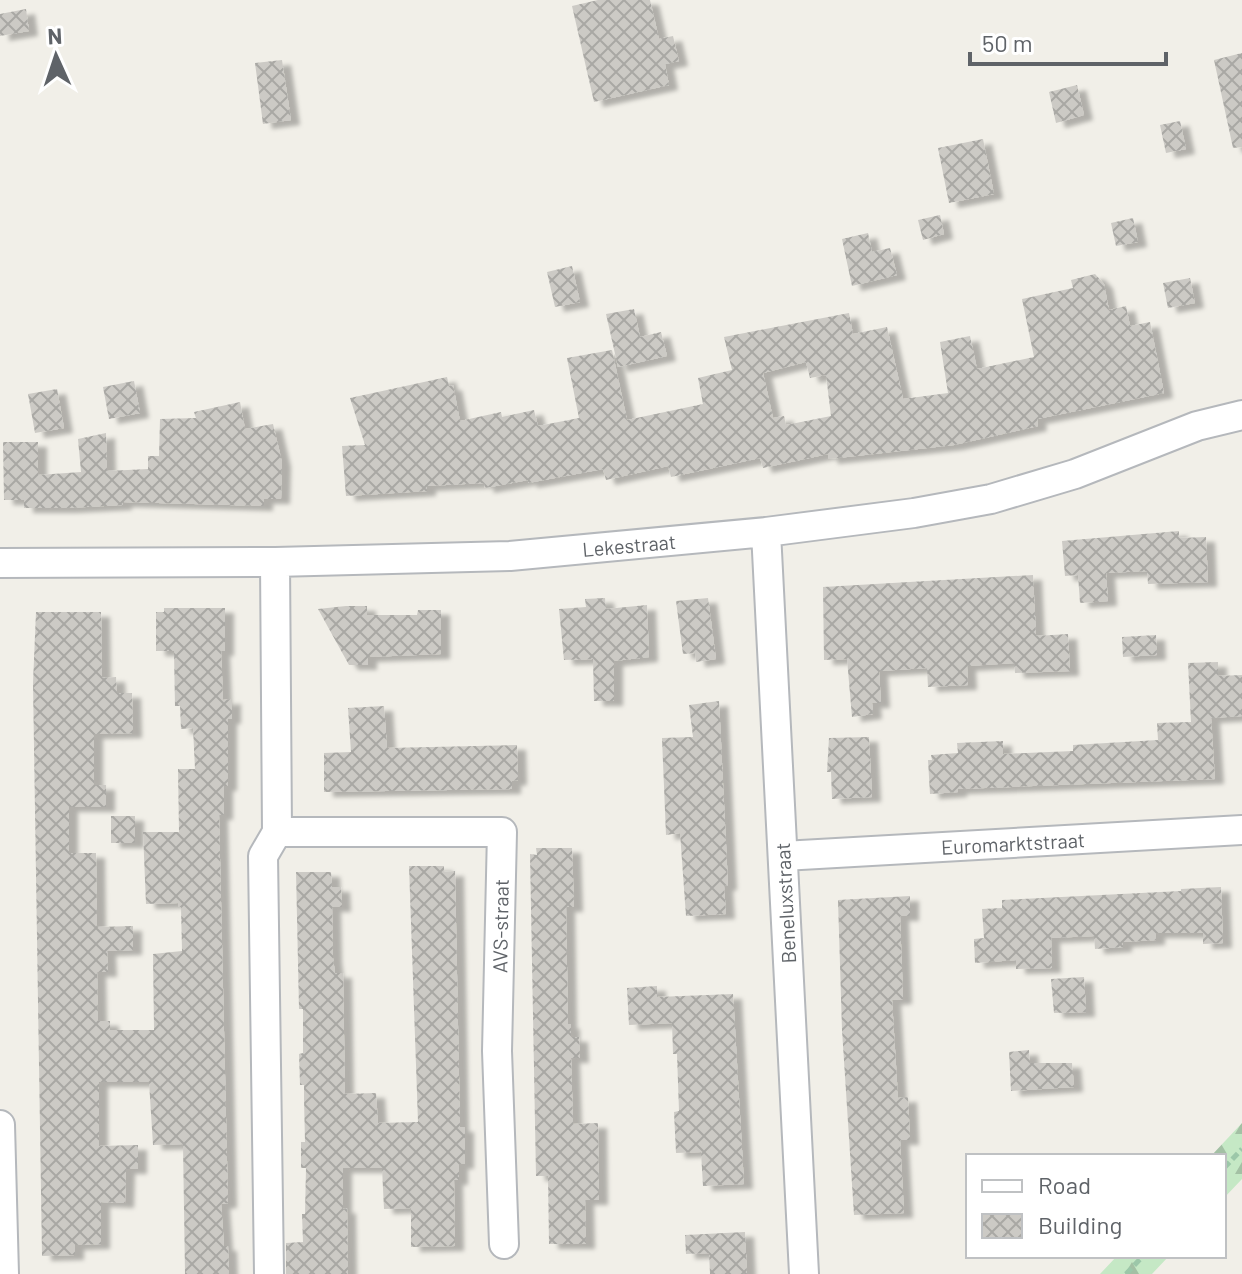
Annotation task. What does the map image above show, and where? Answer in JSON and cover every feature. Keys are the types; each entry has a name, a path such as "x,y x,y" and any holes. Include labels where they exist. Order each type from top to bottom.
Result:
{"street":[{"name":"Lekestraat","path":"0,563 275,562 510,556 766,532 914,513 991,499 1075,474 1197,426 1242,415"},
{"name":"Beneluxstraat","path":"766,532 804,1274"},
{"path":"269,1274 263,856 277,832 275,562"},
{"name":"Euromarktstraat","path":"783,856 1242,830"},
{"name":"AVS-straat","path":"277,832 502,832 497,1051 504,1244"},
{"path":"0,1125 4,1274"}],"path":[{"path":"1226,1166 1242,1149"},
{"path":"1126,1274 1141,1258"}],"green space":[{"path":"1242,1123 1242,1179 1226,1196 1226,1154 1213,1154"},
{"path":"1115,1258 1167,1258 1152,1274 1100,1274"}],"building":[{"path":"598,0 650,0 659,39 673,36 679,61 665,64 669,85 594,102 572,6"},
{"path":"26,9 29,31 0,36 0,14"},
{"path":"1242,53 1242,147 1233,148 1214,60"},
{"path":"282,60 291,120 263,124 255,63"},
{"path":"1077,85 1084,115 1056,123 1049,92"},
{"path":"1180,121 1186,149 1166,153 1160,125"},
{"path":"983,139 994,194 949,203 938,148"},
{"path":"940,215 944,234 923,240 918,220"},
{"path":"1133,218 1138,242 1116,246 1111,223"},
{"path":"868,233 872,252 890,248 897,275 852,286 842,239"},
{"path":"572,266 580,302 555,307 547,272"},
{"path":"1095,274 1104,284 1109,310 1126,306 1130,326 1150,322 1164,393 1037,419 1038,426 954,445 829,459 828,454 763,468 760,458 671,477 668,466 606,480 603,469 485,488 484,483 427,486 427,491 346,496 342,446 365,445 350,398 447,377 449,386 453,385 460,421 501,412 502,417 534,410 538,426 579,418 567,358 612,350 627,420 703,404 698,378 732,370 724,337 849,313 853,334 887,327 903,399 948,393 940,342 970,336 977,369 1034,357 1022,299 1073,288 1071,280","holes":["806,362 810,378 826,375 831,416 786,425 784,416 773,418 763,373"]},
{"path":"1190,278 1195,303 1168,308 1163,283"},
{"path":"634,309 640,337 661,332 667,356 618,367 606,314"},
{"path":"134,381 140,413 109,419 103,387"},
{"path":"57,389 64,428 35,433 28,394"},
{"path":"240,402 245,429 273,424 282,462 281,499 264,499 264,506 123,502 123,505 67,508 24,508 24,500 4,500 3,442 38,442 38,475 81,472 78,439 106,433 107,471 148,469 148,456 159,456 160,419 196,418 194,412"},
{"path":"1179,531 1179,538 1206,537 1208,582 1148,584 1147,571 1106,573 1108,601 1080,603 1078,575 1065,576 1062,541"},
{"path":"1033,575 1036,636 1068,634 1070,671 1015,673 1014,663 967,666 968,685 928,687 927,668 879,671 881,703 872,703 873,714 852,717 847,659 824,660 823,587"},
{"path":"605,598 606,609 647,605 649,657 614,661 614,701 594,701 593,659 564,660 559,609 586,607 585,599"},
{"path":"708,598 716,659 696,662 695,653 683,654 676,601"},
{"path":"367,606 367,615 417,615 418,610 441,610 441,654 368,657 368,665 349,665 318,609"},
{"path":"164,608 225,608 225,651 221,651 223,700 232,699 232,719 228,719 228,786 224,786 224,815 219,815 228,1203 221,1204 229,1274 185,1274 183,1144 153,1145 149,1082 99,1082 99,1146 138,1145 138,1169 126,1169 125,1203 101,1202 101,1244 75,1245 75,1255 42,1256 33,683 36,612 101,612 102,678 116,677 117,693 132,693 133,733 94,734 94,785 106,785 106,807 69,807 69,853 96,853 97,927 133,926 133,950 107,951 108,972 97,972 98,1021 110,1021 110,1030 154,1030 153,954 182,951 181,907 178,903 146,904 143,832 179,832 178,769 195,769 193,728 181,729 180,706 175,706 174,651 156,651 156,612 164,612"},
{"path":"1156,635 1157,655 1123,657 1122,637"},
{"path":"1218,662 1218,676 1242,675 1242,716 1211,718 1215,779 958,789 958,792 930,794 928,760 932,760 931,755 958,753 957,743 1003,741 1003,754 1073,751 1073,745 1158,740 1157,723 1191,722 1188,663"},
{"path":"719,701 728,885 724,886 726,914 686,916 680,833 666,835 662,738 693,737 689,705"},
{"path":"384,706 387,748 517,745 518,780 512,781 512,789 324,792 324,753 351,752 348,708"},
{"path":"869,737 872,797 832,799 831,772 827,772 829,738"},
{"path":"111,816 135,816 135,843 111,843"},
{"path":"536,848 572,848 574,907 566,907 568,1024 571,1024 571,1037 579,1037 580,1058 571,1058 573,1124 598,1123 599,1200 585,1200 586,1244 549,1244 548,1176 536,1176 530,854 537,855"},
{"path":"409,866 444,866 444,872 455,871 460,1127 465,1127 465,1164 459,1164 459,1180 454,1180 455,1246 411,1247 411,1208 384,1209 382,1168 343,1168 348,1274 286,1274 286,1243 303,1242 302,1214 305,1214 306,1168 301,1168 301,1142 305,1142 304,1085 300,1085 299,1054 303,1053 303,1009 299,1009 296,872 331,872 332,887 341,887 342,907 332,907 335,973 343,973 345,1094 376,1093 378,1123 418,1122"},
{"path":"1221,887 1223,943 1203,944 1203,933 1156,933 1156,940 1123,942 1123,947 1095,949 1094,936 1051,938 1052,968 1016,969 1016,960 975,963 974,939 984,938 982,909 1002,908 1002,900"},
{"path":"910,896 910,916 900,916 903,999 892,1000 898,1098 908,1097 910,1140 900,1140 904,1213 854,1215 842,1030 838,900"},
{"path":"1084,977 1086,1012 1054,1013 1051,979"},
{"path":"657,986 657,997 733,994 744,1184 703,1186 701,1152 676,1153 674,1112 679,1111 677,1054 673,1054 672,1023 629,1025 627,988"},
{"path":"1029,1050 1030,1063 1072,1063 1074,1087 1011,1091 1009,1052"},
{"path":"745,1232 747,1274 710,1274 709,1253 686,1254 685,1235"}]}
